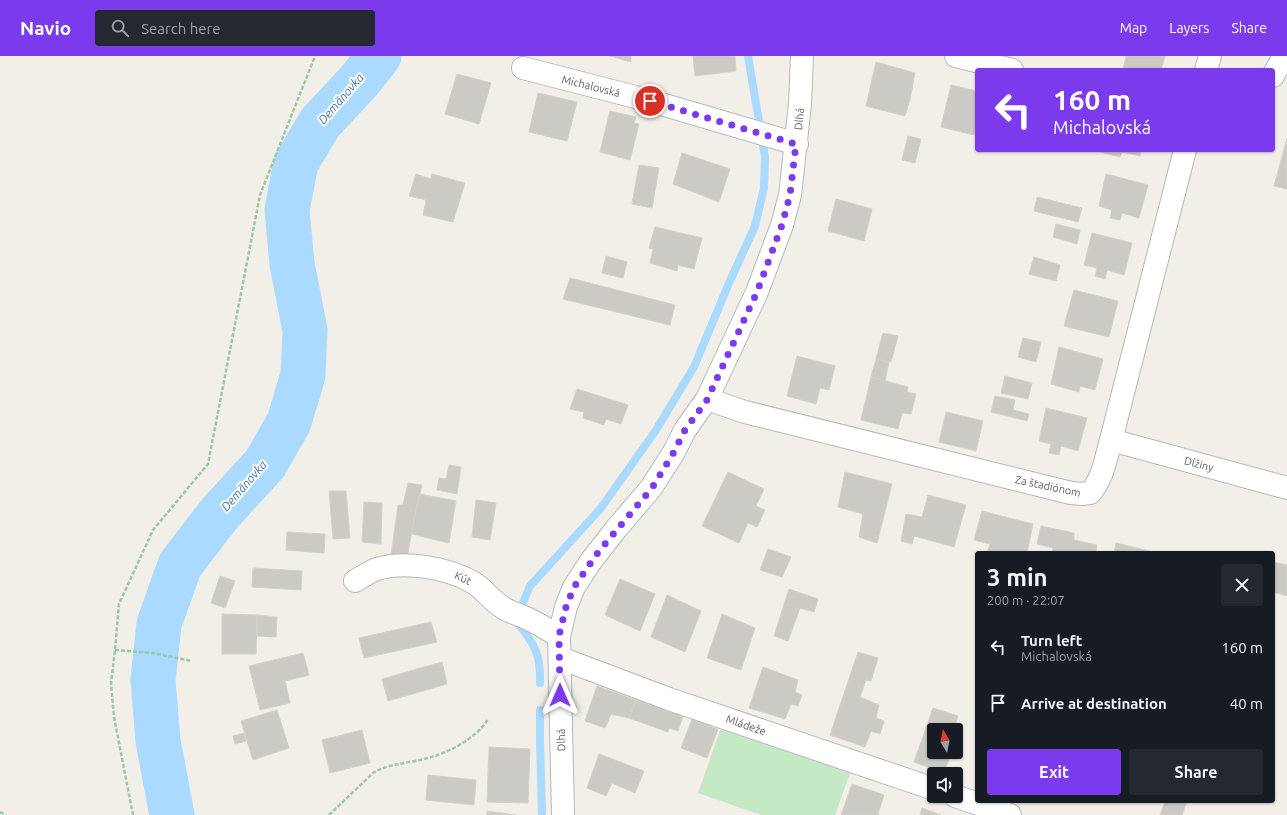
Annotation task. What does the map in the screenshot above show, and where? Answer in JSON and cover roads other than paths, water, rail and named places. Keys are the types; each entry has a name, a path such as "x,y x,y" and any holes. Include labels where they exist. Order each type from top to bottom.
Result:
{"street":[{"name":"Dlhá","path":"563,815 559,636 566,607 574,587 591,562 612,534 652,488 674,452 685,430 707,400 757,292 782,225 790,195 800,104 802,56"},
{"path":"956,56 1004,68"},
{"path":"1207,68 1210,56"},
{"path":"1275,72 1284,56"},
{"name":"Michalovská","path":"522,68 650,101 796,144"},
{"name":"Za štadiónom","path":"707,400 745,412 1070,493 1090,494 1096,487 1111,440 1184,152"},
{"name":"Dlžiny","path":"1111,440 1287,488"},
{"name":"Kút","path":"355,581 376,569 394,566 420,566 446,571 474,583 501,607 559,636"},
{"name":"Mládeže","path":"560,658 669,699 927,787"},
{"path":"963,799 975,803"},
{"path":"975,803 1010,815"}],"waterway":[{"name":"Demänovka","path":"172,815 158,741 153,680 159,624 180,565 220,513 265,464 289,422 303,375 305,330 292,264 287,210 296,163 320,123 359,81 379,56"},
{"path":"540,683 539,665 536,651 533,644 518,624 522,605 530,586 601,508 656,430 694,367 729,283 755,226 764,188 765,157 748,56"},
{"path":"540,710 542,815"}]}
